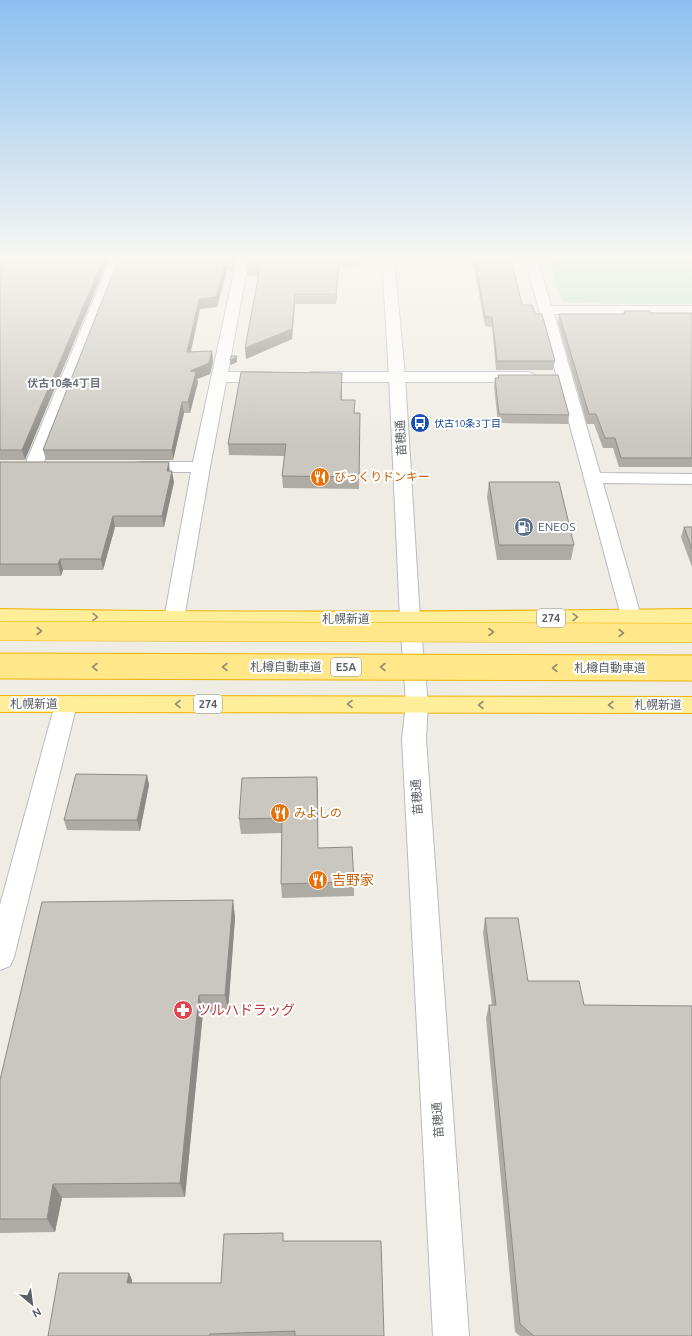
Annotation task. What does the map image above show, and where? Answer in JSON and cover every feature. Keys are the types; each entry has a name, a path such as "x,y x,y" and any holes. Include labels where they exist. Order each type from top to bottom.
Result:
{"highway":[{"name":"札幌新道","path":"0,616 410,619 692,616"},
{"path":"0,631 692,633"},
{"name":"札樽自動車道","path":"0,666 692,668"},
{"name":"札幌新道","path":"0,704 692,705"}],"street":[{"path":"34,467 92,320"},
{"path":"174,618 201,467 230,320"},
{"name":"苗穂通","path":"393,320 410,619 417,704 414,739 451,1336"},
{"path":"547,320 552,377 594,478 631,616"},
{"path":"219,377 552,377"},
{"path":"121,467 201,467"},
{"path":"594,478 692,479"},
{"path":"0,957 66,704"}],"building":[{"path":"0,320 77,320 22,450 0,450"},
{"path":"94,320 194,320 187,352 212,351 209,363 190,371 196,372 188,402 182,402 172,450 43,450"},
{"path":"250,320 293,320 292,329 245,348"},
{"path":"492,320 544,320 555,361 497,361"},
{"path":"561,320 692,320 692,458 621,458 615,438 605,438 596,414 589,414"},
{"path":"231,356 237,356 237,357 230,360"},
{"path":"241,372 342,373 341,400 355,400 354,413 360,413 359,477 282,476 286,444 228,444"},
{"path":"498,375 558,375 569,415 499,414 495,378 499,378"},
{"path":"0,462 169,462 167,471 172,471 162,516 113,516 101,559 60,559 58,564 0,564"},
{"path":"489,482 559,482 574,545 499,545"},
{"path":"684,527 692,527 692,549"},
{"path":"76,774 147,775 137,820 64,820"},
{"path":"317,777 318,848 352,847 354,882 281,884 282,818 239,819 242,778"},
{"path":"233,900 225,995 199,995 180,1183 53,1184 47,1219 0,1219 0,1080 42,902"},
{"path":"485,918 518,918 528,981 579,981 584,1005 692,1006 692,1336 534,1336 520,1324 489,1005 496,1005"},
{"path":"283,1233 283,1241 381,1241 384,1336 295,1336 295,1331 210,1334 209,1336 48,1336 59,1273 129,1273 127,1283 221,1283 224,1234"}],"place":[{"name":"伏古10条3丁目","path":"420,423"},
{"name":"びっくりドンキー","path":"320,477"},
{"name":"ENEOS","path":"524,527"},
{"name":"みよしの","path":"280,813"},
{"name":"吉野家","path":"318,880"},
{"name":"ツルハドラッグ","path":"183,1010"}],"district":[{"name":"伏古10条4丁目","path":"64,383"}]}
